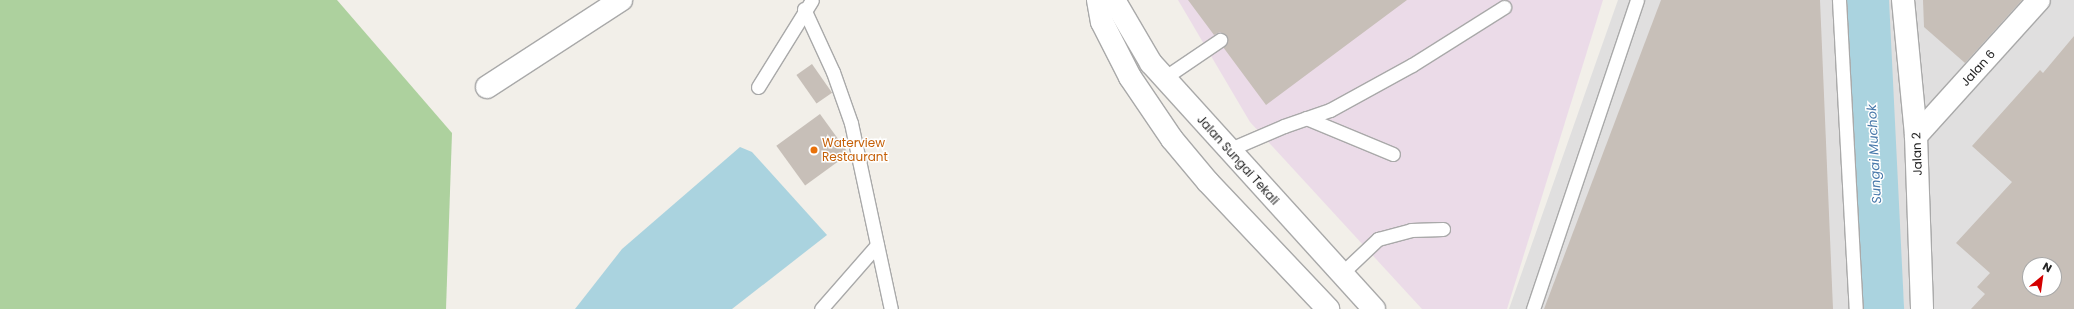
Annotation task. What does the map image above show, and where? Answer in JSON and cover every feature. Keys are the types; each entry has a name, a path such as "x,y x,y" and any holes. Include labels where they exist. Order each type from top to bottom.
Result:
{"street":[{"path":"486,87 621,0"},
{"path":"1098,0 1102,22 1130,77 1172,139 1208,182 1328,309"},
{"name":"Jalan Sungai Tekali","path":"1114,0 1151,63 1228,150 1374,309"},
{"name":"Jalan 2","path":"1903,0 1916,136 1922,309"},
{"name":"Jalan 6","path":"1916,136 2039,0"}],"lane":[{"path":"1533,309 1637,0"},
{"path":"1839,0 1856,309"},
{"path":"758,87 808,4"},
{"path":"808,4 851,123 891,309"},
{"path":"1228,150 1306,118 1330,110 1412,65 1504,7"},
{"path":"1164,78 1220,40"},
{"path":"1306,118 1393,154"},
{"path":"1342,273 1378,239 1412,230 1443,229"},
{"path":"821,309 877,245"}],"shaded area":[{"path":"1178,0 1603,0 1507,309 1422,309 1250,122"},
{"path":"1618,0 1851,0 1869,309 1509,309"},
{"path":"1885,0 2074,0 2074,309 1904,309"}],"green space":[{"path":"0,0 337,0 452,133 446,309 0,309"}],"water":[{"path":"740,147 752,152 827,235 732,309 575,309 622,249"}],"building":[{"path":"1188,0 1407,0 1266,105 1223,47 1227,43 1226,35 1220,32 1214,35"},
{"path":"1661,0 1820,0 1833,309 1544,309"},
{"path":"1923,0 2022,0 1965,63 1924,27"},
{"path":"2074,36 2074,309 1971,309 1985,294 1977,287 1990,273 1956,243 2012,182 1972,146 2040,70 2043,73"},
{"path":"812,64 832,93 817,104 796,75"},
{"name":"Waterview Restaurant","path":"820,114 849,154 805,185 776,146"}],"waterway":[{"name":"Sungai Muchok","path":"1868,0 1883,309"}],"place":[{"name":"Waterview Restaurant","path":"814,150"}]}
